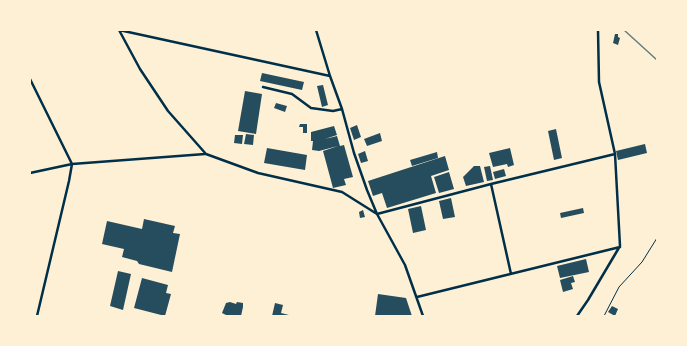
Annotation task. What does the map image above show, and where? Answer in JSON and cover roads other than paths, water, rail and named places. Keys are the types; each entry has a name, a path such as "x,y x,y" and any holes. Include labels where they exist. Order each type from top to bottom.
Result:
{"street":[{"path":"119,30 330,76"},
{"path":"119,30 140,69 168,111 206,154"},
{"path":"316,30 367,190 377,214 405,265 423,316"},
{"path":"577,316 620,246 615,154 599,82 598,30"},
{"path":"30,79 72,164 70,182 37,316"},
{"path":"263,87 292,94 311,108 333,111 342,109"},
{"path":"30,174 72,164 206,154 258,173 342,192 377,214 491,184 615,154"},
{"path":"491,184 511,274"},
{"path":"416,297 620,246"}],"railway":[{"path":"624,30 657,60"}]}
